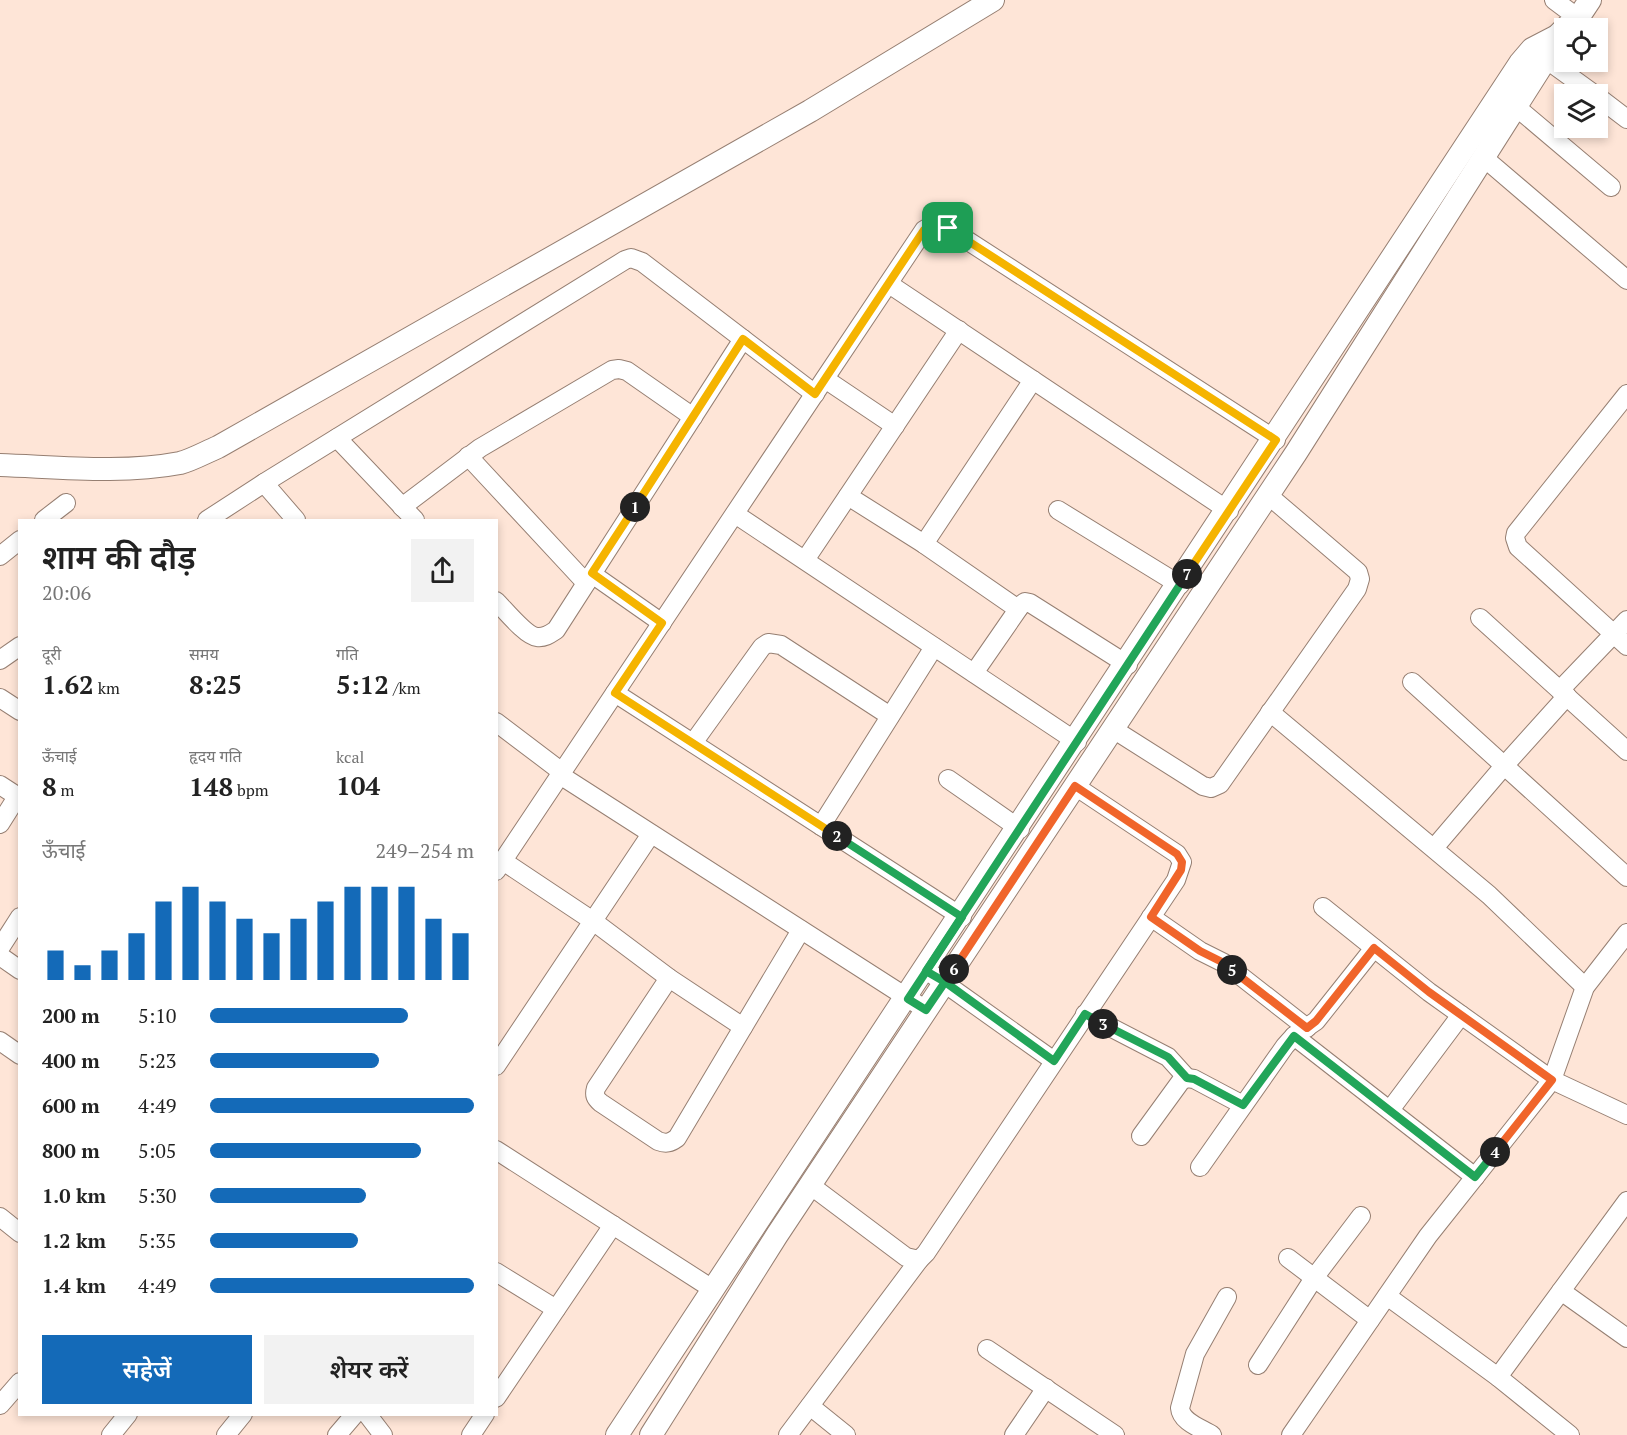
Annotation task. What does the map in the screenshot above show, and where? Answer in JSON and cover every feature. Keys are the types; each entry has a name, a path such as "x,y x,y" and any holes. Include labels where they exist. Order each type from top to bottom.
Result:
{"street":[{"path":"0,465 142,467 182,462 218,447 810,111 993,0"},
{"path":"1554,0 1568,18"},
{"path":"936,977 962,917 1276,440 1520,63 1539,54 1554,39"},
{"path":"1539,54 1580,84"},
{"path":"617,1435 714,1290 1075,786 1268,495 1483,157 1515,106 1539,54"},
{"path":"1608,105 1627,119"},
{"path":"1515,106 1611,187"},
{"path":"1483,157 1627,280"},
{"path":"743,1027 669,978 593,921 500,866 924,230 930,226 939,225 948,228 1276,440"},
{"path":"209,519 631,258 642,262 743,339 820,386 895,426"},
{"path":"888,284 1229,511"},
{"path":"805,560 959,330"},
{"path":"498,604 529,633 537,637 548,636 556,630 743,339"},
{"path":"402,507 468,456 612,370 619,369 634,374 693,417"},
{"path":"924,544 1033,380"},
{"path":"1627,394 1516,533 1515,538 1518,547 1627,646"},
{"path":"338,438 414,519"},
{"path":"468,456 589,578 662,623"},
{"path":"264,483 295,519"},
{"path":"1113,729 1203,786 1211,788 1220,784 1357,589 1360,579 1358,572 1268,495"},
{"path":"848,496 924,544 1018,609"},
{"path":"45,519 66,503"},
{"path":"1058,510 1180,585"},
{"path":"735,514 1077,742"},
{"path":"0,556 18,542"},
{"path":"974,673 1025,602 1128,665"},
{"path":"1480,618 1627,751"},
{"path":"1434,848 1627,620"},
{"path":"693,743 762,647 768,644 781,645 890,716"},
{"path":"821,826 934,646"},
{"path":"0,660 18,647"},
{"path":"1412,682 1627,877"},
{"path":"615,693 962,917"},
{"path":"0,698 18,710"},
{"path":"1270,712 1488,895 1585,987"},
{"path":"498,724 561,774 917,1004"},
{"path":"948,779 1020,829"},
{"path":"0,785 18,798 0,824"},
{"path":"788,1435 926,1253 1176,880 1182,862 1177,854 1075,786"},
{"path":"498,1059 503,1042 593,921 651,834"},
{"path":"1323,907 1461,1015 1552,1080 1627,1115"},
{"path":"1151,917 1200,951 1224,963 1390,1110 1475,1177"},
{"path":"0,948 18,920"},
{"path":"669,978 596,1088 595,1094 596,1099 601,1103 658,1141 671,1142 677,1138 801,930"},
{"path":"1291,1435 1428,1236 1552,1080 1585,987 1627,933"},
{"path":"1200,1167 1243,1105 1300,1032 1316,1021 1374,948"},
{"path":"0,956 18,969"},
{"path":"936,977 1054,1061"},
{"path":"651,1435 810,1185 917,1004"},
{"path":"1085,1014 1168,1057 1187,1078"},
{"path":"1390,1110 1461,1015"},
{"path":"0,1041 18,1054"},
{"path":"1141,1136 1181,1081 1187,1078 1194,1079 1243,1105"},
{"path":"498,1151 714,1290"},
{"path":"810,1185 906,1257 919,1260"},
{"path":"1498,1377 1627,1201"},
{"path":"1258,1365 1314,1278 1361,1216"},
{"path":"0,1217 18,1231"},
{"path":"498,1395 613,1225"},
{"path":"1288,1258 1370,1320"},
{"path":"498,1273 556,1309"},
{"path":"1561,1291 1627,1338"},
{"path":"1387,1296 1498,1377 1569,1435"},
{"path":"1212,1435 1185,1419 1180,1414 1180,1408 1195,1354 1227,1297"},
{"path":"987,1348 1115,1435"},
{"path":"0,1405 18,1384"},
{"path":"1014,1435 1046,1389"},
{"path":"810,1406 846,1435"},
{"path":"111,1435 126,1416"},
{"path":"226,1435 241,1416"},
{"path":"337,1435 353,1416"},
{"path":"369,1416 383,1435"},
{"path":"471,1435 482,1416"}],"route":[{"path":"948,228 939,225 930,226 924,230 815,394 743,339 592,573 662,623 615,693 962,917 908,999 926,1010 945,982 1054,1061 1085,1014 1168,1057 1187,1078 1194,1079 1243,1105 1294,1036 1475,1177 1552,1080 1429,992 1374,948 1316,1021 1307,1028 1224,963 1200,951 1151,917 1176,880 1182,862 1177,854 1075,786 945,982 926,971 1276,440 948,228"}]}
